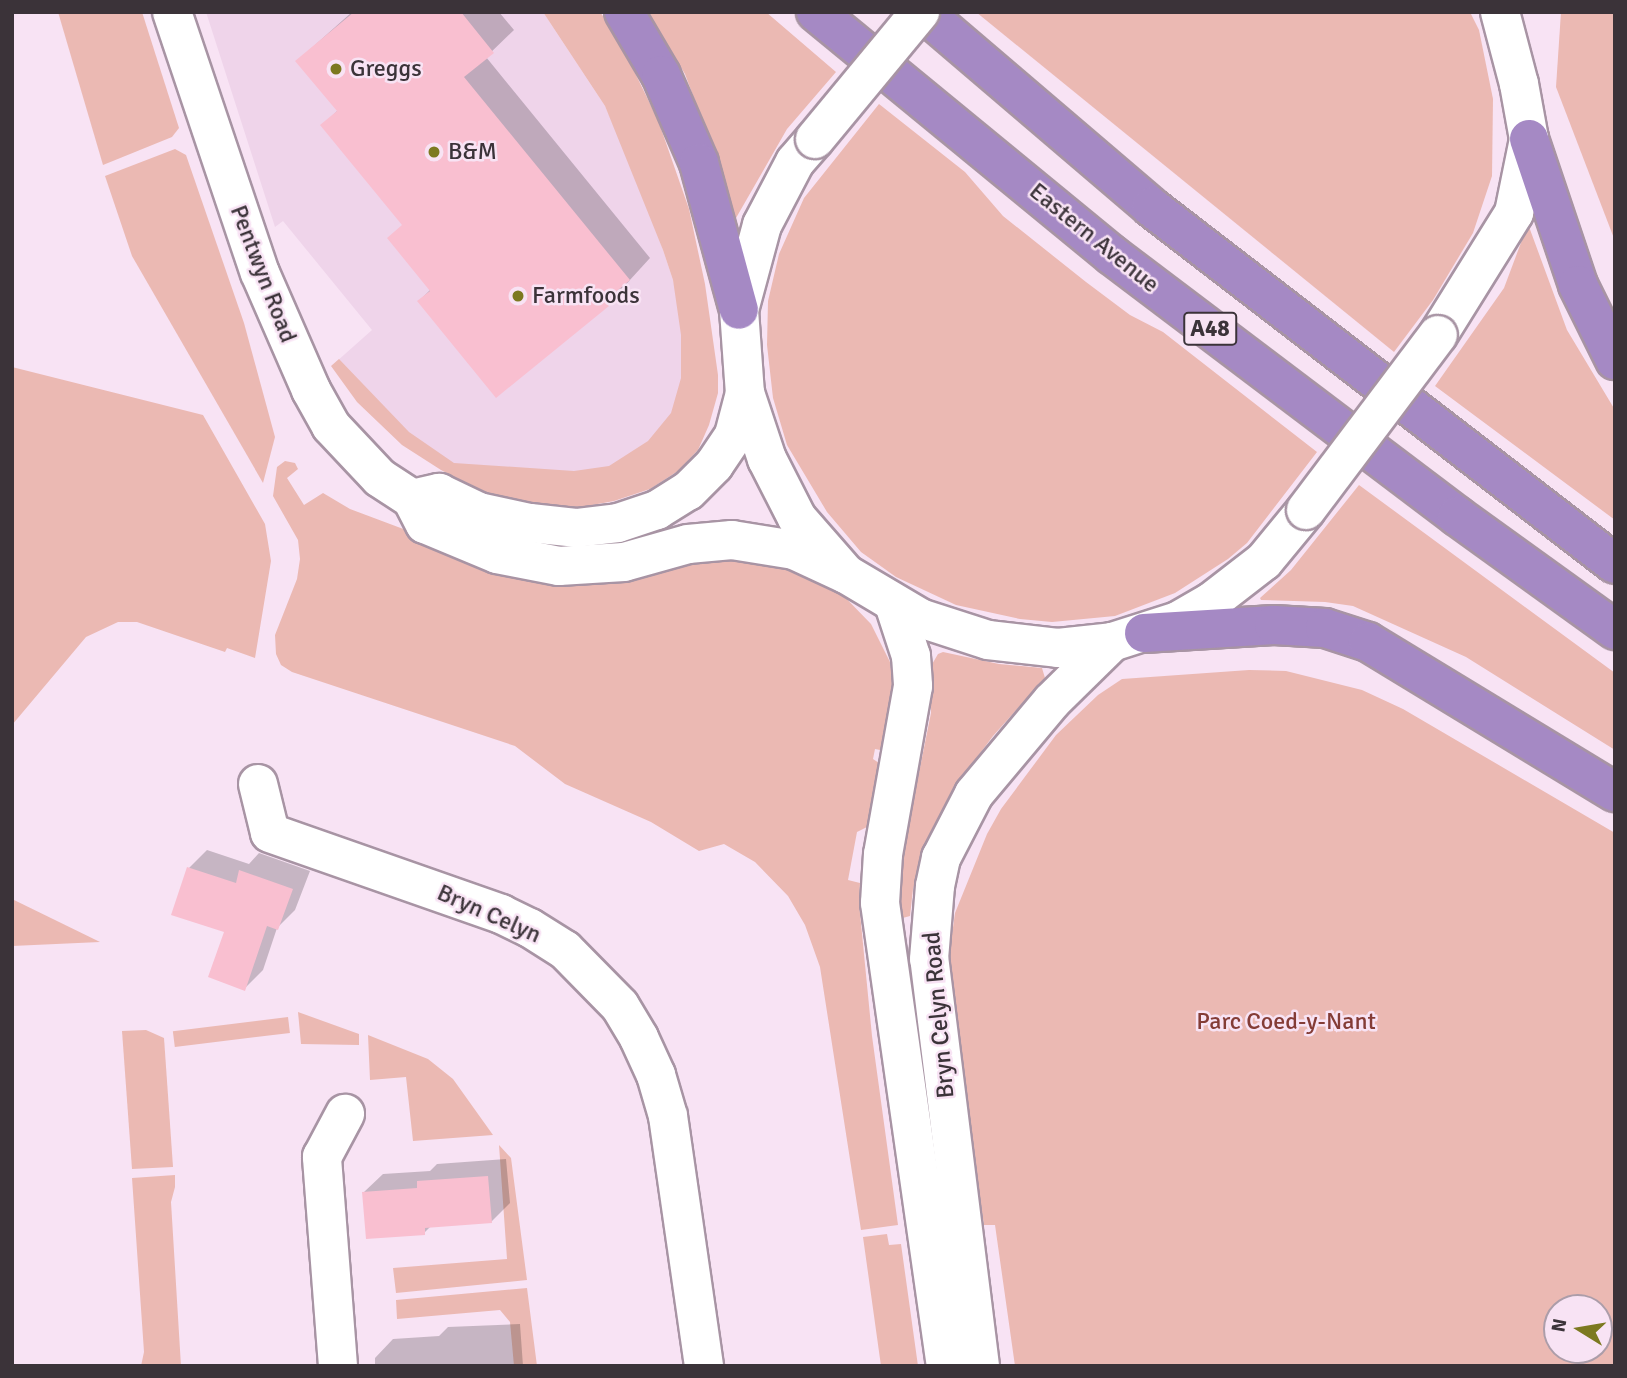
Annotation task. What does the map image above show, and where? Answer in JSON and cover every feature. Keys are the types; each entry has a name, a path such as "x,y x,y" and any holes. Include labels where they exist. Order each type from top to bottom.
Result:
{"highway":[{"path":"624,12 661,75 699,163 739,310"},
{"name":"Eastern Avenue","path":"816,12 1112,255 1446,508 1615,630"},
{"name":"A48","path":"922,12 1151,207 1615,564"},
{"path":"1529,139 1578,285 1615,360"},
{"path":"1128,638 1273,625 1325,628 1368,642 1615,792"}],"street":[{"name":"Pentwyn Road","path":"172,12 260,273 311,390 331,426 380,478 412,499 425,524 466,543 530,562 594,566 624,562 688,544 732,540 794,550 846,575"},
{"path":"922,12 796,162 762,225 739,310 745,393 767,460 797,518 846,575 894,604 952,631 988,640 1058,648 1128,638 1178,621 1241,580 1272,552 1306,510 1438,335 1514,213 1529,139 1519,84 1500,12"},
{"path":"412,499 439,493 479,512 530,523 576,528 618,523 657,510 688,491 715,465 734,435 745,393"},
{"name":"Bryn Celyn Road","path":"894,604 911,656 913,686 883,855 880,903 946,1366"},
{"name":"Bryn Celyn Road","path":"980,1366 929,959 935,886 950,836 988,774 1059,693 1128,638"},
{"name":"Bryn Celyn","path":"258,784 270,833 501,914 530,928 565,950 620,1006 656,1075 668,1116 704,1366"},
{"path":"338,1366 322,1157 345,1114"}],"shaded area":[{"path":"206,12 543,12 605,106 646,199 673,280 702,389 611,487 455,467 408,434 336,362 372,330 283,221 275,227"}],"green space":[{"path":"58,12 142,12 179,128 172,137 103,165"},
{"path":"543,12 600,12 616,34 658,120 689,209 705,284 718,375 718,393 709,425 698,450 678,471 650,489 614,501 576,508 524,503 479,490 441,470 402,445 357,402 331,366 339,359 409,432 454,463 574,471 609,466 648,441 671,413 681,378 681,335 673,280 605,106"},
{"path":"647,12 766,12 836,72 787,129 732,225 717,160 685,74"},
{"path":"976,12 1470,12 1479,30 1493,99 1492,176 1473,233 1433,300 1394,352"},
{"path":"1561,12 1615,12 1615,241 1556,87"},
{"path":"879,104 965,172 1003,216 1086,282 1130,315 1163,332 1317,452 1247,543 1228,559 1175,593 1115,616 1052,622 1020,619 956,605 896,577 861,552 827,512 787,445 773,398 767,345 768,301 779,254 804,198"},
{"path":"175,149 186,155 244,323 275,437 263,483 132,256 105,176"},
{"path":"1528,224 1567,330 1615,410 1615,520 1435,386 1504,288"},
{"path":"12,367 203,415 265,524 271,561 255,658 227,648 225,652 137,622 118,622 86,637 12,725"},
{"path":"285,461 295,463 298,469 287,478 304,505 323,493 350,509 422,536 453,552 774,559 837,589 871,624 890,662 894,696 885,751 875,749 873,759 882,765 871,825 857,832 848,880 860,883 859,903 872,1036 898,1225 861,1230 820,967 805,925 788,896 755,862 724,844 699,851 651,822 565,784 515,746 292,672 281,665 276,654 275,635 297,579 300,559 298,540 273,496 277,467"},
{"path":"1359,485 1615,673 1615,750 1466,657 1353,606 1325,602 1261,600 1260,598 1291,570"},
{"path":"943,652 999,664 1042,668 1045,678 993,736 954,788 928,840 913,889 910,916 899,919 901,862 931,713 931,666 938,654"},
{"name":"Parc Coed-y-Nant","path":"1249,670 1286,671 1362,690 1403,709 1615,833 1615,1366 1015,1366 995,1225 984,1225 955,1034 949,956 955,913 987,834 1001,809 1056,735 1098,695 1122,679"},
{"path":"12,899 100,942 12,946"},
{"path":"298,1012 359,1034 359,1045 301,1044"},
{"path":"288,1017 290,1033 175,1047 173,1031"},
{"path":"146,1030 164,1038 173,1167 132,1169 122,1031"},
{"path":"368,1035 428,1059 453,1079 493,1135 413,1141 406,1077 370,1080"},
{"path":"499,1145 511,1158 527,1280 396,1293 393,1268 507,1259"},
{"path":"175,1175 171,1202 181,1366 141,1366 144,1352 132,1178"},
{"path":"887,1234 889,1245 901,1244 918,1366 881,1366 863,1237"},
{"path":"527,1288 537,1366 514,1366 510,1322 500,1310 397,1319 396,1300"}],"building":[{"path":"354,12 461,12 494,53 464,77 630,280 605,301 609,306 496,398 417,301 430,291 387,238 402,225 320,125 337,111 295,61"},
{"path":"187,867 236,883 239,870 293,889 278,930 267,926 245,991 208,977 224,932 171,915"},
{"path":"488,1176 492,1223 425,1228 425,1235 366,1239 362,1192 417,1188 417,1181"}],"place":[{"name":"Greggs","path":"336,69"},
{"name":"B&M","path":"434,152"},
{"name":"Farmfoods","path":"518,296"}]}
